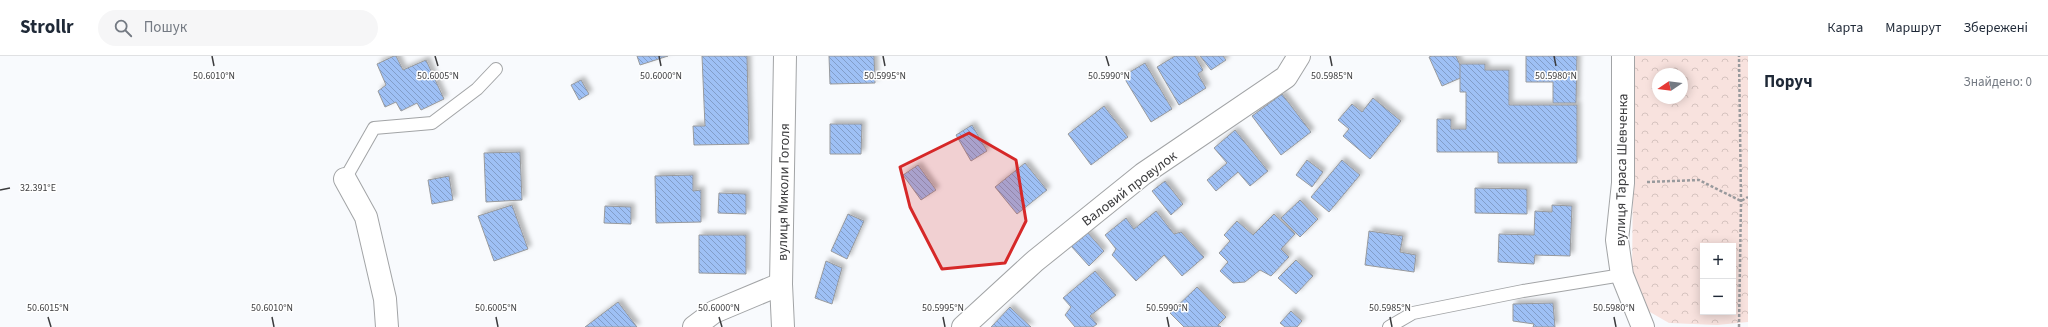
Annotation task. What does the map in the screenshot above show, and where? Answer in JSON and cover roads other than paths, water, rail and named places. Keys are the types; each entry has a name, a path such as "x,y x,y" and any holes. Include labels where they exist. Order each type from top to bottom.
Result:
{"street":[{"name":"вулиця Миколи Гоголя","path":"783,327 781,284 785,56"},
{"name":"Валовий провулок","path":"963,327 1035,261 1143,174 1286,77 1299,56"},
{"name":"вулиця Тараса Шевченка","path":"1623,56 1623,183 1617,240 1622,275 1643,327"},
{"path":"345,179 366,217 385,299 387,327"},
{"path":"694,327 714,312 781,284"}],"lane":[{"path":"345,179 374,128 432,123 477,90 496,69"},
{"path":"1389,327 1413,313 1523,291 1622,275"}]}
